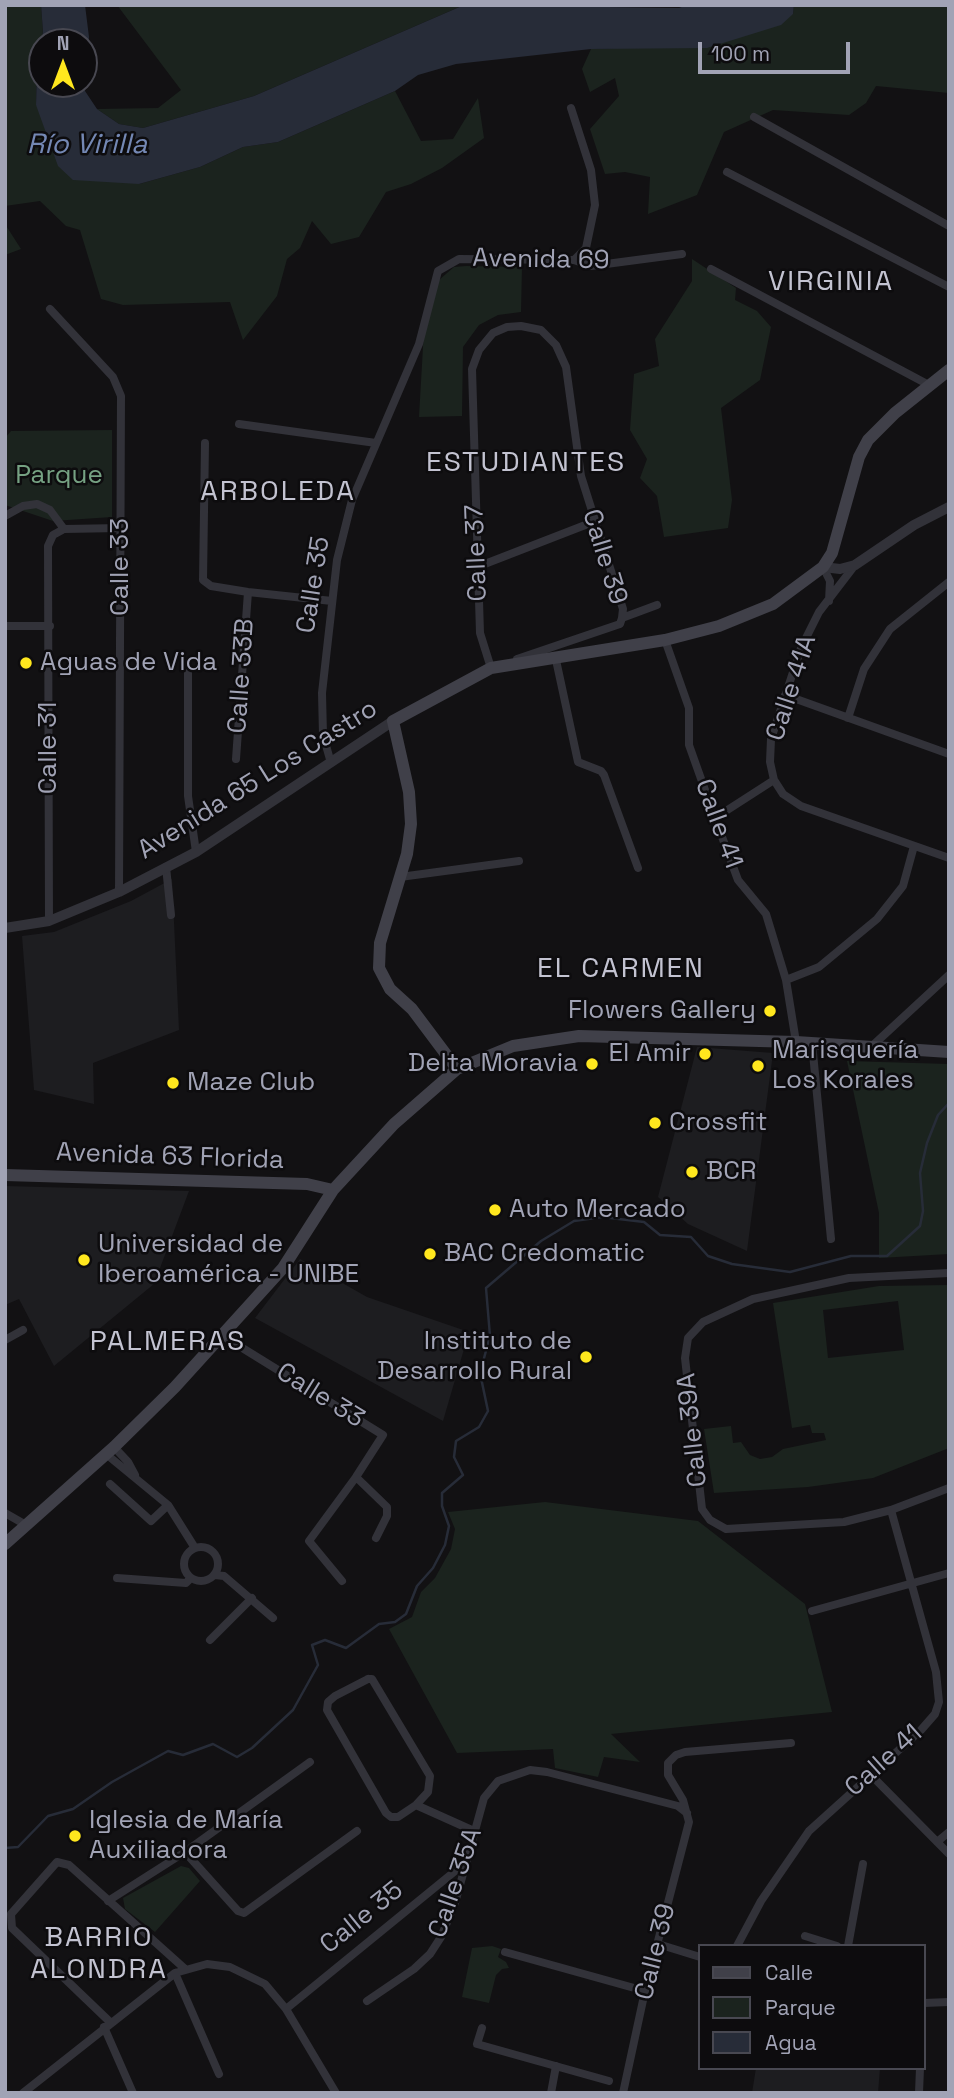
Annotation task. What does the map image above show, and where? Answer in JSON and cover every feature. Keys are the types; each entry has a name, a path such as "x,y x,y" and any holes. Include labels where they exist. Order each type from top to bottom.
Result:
{"main road":[{"path":"491,668 556,660 665,640 752,614 798,588 823,567 832,553 859,457 868,440 949,370"},
{"name":"Avenida 65 Los Castro","path":"393,721 491,668"},
{"path":"393,721 409,792 411,824 400,877 380,943 379,968 397,999 412,1009 457,1069"},
{"path":"5,1544 110,1451 223,1336 283,1268 333,1190 394,1124 457,1069 513,1046 569,1037 796,1042 949,1052"},
{"name":"Avenida 63 Florida","path":"5,1175 307,1184 333,1190"},
{"path":"307,1184 315,1198 318,1214"}],"street":[{"path":"570,108 591,170 595,205 586,248 574,260"},
{"path":"754,117 949,226"},
{"path":"727,172 949,286"},
{"name":"Avenida 69","path":"443,265 459,258 574,260 591,266 682,254"},
{"name":"Calle 35","path":"331,763 323,734 322,693 337,560 352,500 419,344 433,278 443,265"},
{"path":"711,269 929,385"},
{"name":"Calle 33","path":"50,309 118,386 122,406 119,892"},
{"name":"Calle 39","path":"507,327 521,326 541,330 556,345 566,368 581,476 593,522 623,609 622,618"},
{"name":"Calle 37","path":"491,668 480,633 472,369 479,350 493,333 507,327"},
{"path":"239,424 376,443"},
{"path":"205,443 203,580 211,586 332,601"},
{"path":"5,516 23,506 37,505 50,510 64,529 121,528"},
{"path":"823,567 840,569 855,565 914,525 949,508"},
{"path":"477,567 593,522"},
{"name":"Calle 31","path":"49,921 48,546 53,535 64,529"},
{"name":"Calle 41A","path":"774,780 770,762 771,739 801,648 819,612 855,565"},
{"path":"823,567 830,581 829,601"},
{"path":"848,718 864,670 890,629 949,582"},
{"name":"Calle 33B","path":"236,760 248,592"},
{"path":"491,668 620,624 622,618 657,605"},
{"path":"5,626 50,626"},
{"name":"Calle 41","path":"665,640 689,708 689,745 715,818 738,880 765,914 786,980 796,1042"},
{"path":"556,660 578,762 601,771 604,775 638,868"},
{"path":"188,667 188,796 196,852"},
{"path":"785,695 949,754"},
{"name":"Avenida 65 Los Castro","path":"5,928 49,921 119,892 196,852 393,721"},
{"path":"715,818 774,780 783,794 802,806 949,858"},
{"path":"786,980 820,967 877,919 903,886 914,846"},
{"path":"400,877 519,861"},
{"path":"166,867 171,915"},
{"path":"871,1047 949,975"},
{"path":"812,1043 831,1239"},
{"name":"Calle 39A","path":"891,1510 844,1522 755,1528 726,1529 710,1520 702,1509 685,1358 688,1338 703,1322 728,1308 800,1287 849,1278 949,1273"},
{"path":"5,1340 23,1330"},
{"name":"Calle 33","path":"223,1336 383,1435 356,1478"},
{"path":"110,1451 128,1462 135,1475 168,1505 195,1548"},
{"path":"342,1581 309,1541 356,1478 387,1507 387,1516 376,1538"},
{"path":"110,1484 151,1521 168,1505"},
{"path":"891,1510 949,1488"},
{"name":"Calle 41","path":"738,1944 761,1900 809,1831 921,1730 935,1714 939,1702 936,1672 891,1510"},
{"path":"5,1513 26,1525"},
{"path":"215,1575 217,1556 208,1548 195,1548 185,1559 185,1570 191,1578 206,1580 215,1575 224,1576 273,1618"},
{"path":"812,1611 910,1586 949,1573"},
{"path":"117,1578 186,1583 191,1578"},
{"path":"210,1640 252,1598"},
{"path":"372,1679 430,1776 428,1792 416,1805 398,1817 391,1817 386,1813 327,1710 328,1702 372,1679"},
{"path":"687,1813 683,1800 668,1775 667,1767 673,1757 685,1752 791,1743"},
{"path":"108,1901 185,1852 310,1762"},
{"name":"Calle 35A","path":"367,2001 430,1954 455,1903 484,1798 498,1781 530,1770 547,1772 678,1806 687,1813"},
{"path":"871,1775 949,1854"},
{"path":"416,1805 474,1831"},
{"name":"Calle 39","path":"623,2093 645,1990 689,1822 687,1813"},
{"path":"185,1852 238,1911 244,1913 357,1831"},
{"path":"937,1842 949,1832"},
{"path":"133,2093 107,2025 12,1928 11,1914 57,1862 63,1862 184,1968"},
{"name":"Calle 35","path":"286,2009 466,1863"},
{"path":"848,1944 863,1864"},
{"path":"805,1936 831,1944"},
{"path":"658,1944 698,1956"},
{"path":"505,1952 645,1990"},
{"path":"23,2093 174,1973 184,1968 207,1964 247,1973 265,1984 286,2009 336,2093"},
{"path":"174,1973 219,2074"},
{"path":"926,2003 949,2003"},
{"path":"482,2028 477,2044 610,2081"},
{"path":"551,2093 556,2066"},
{"path":"919,2093 920,2070"}],"shaded area":[{"path":"172,879 179,1030 93,1063 94,1104 34,1090 22,936 54,932 131,901"},
{"path":"697,1047 773,1053 747,1251 688,1224 658,1197"},
{"name":"Universidad de Iberoamérica - UNIBE","path":"5,1186 189,1191 154,1284 54,1366 19,1299 5,1305"},
{"path":"300,1259 367,1297 469,1332 443,1421 255,1318"},
{"path":"756,2070 880,2070 878,2093 752,2093"}],"green space":[{"path":"5,5 41,5 43,28 28,28 28,98 36,98 36,105 139,184 200,167 243,147 278,142 395,91 421,141 453,139 478,98 484,138 442,168 411,184 386,192 359,237 331,244 312,221 300,248 287,259 277,296 243,340 230,302 123,305 101,299 80,230 66,226 40,201 5,206"},
{"path":"117,5 464,5 254,96 143,128 119,124 97,109 158,108 181,90"},
{"path":"794,5 949,5 949,93 876,86 866,103 849,115 773,110 724,132 697,195 648,214 650,177 625,172 605,174 590,129 619,96 615,78 590,92 582,69 591,49 641,47 793,14"},
{"path":"5,224 21,249 5,255"},
{"path":"692,259 736,288 735,300 757,311 771,327 760,380 721,408 732,500 728,528 664,537 657,496 640,478 647,459 630,430 634,374 659,366 655,339 692,281"},
{"path":"454,267 522,267 521,312 498,315 479,325 463,347 462,416 419,417 424,329 439,280"},
{"name":"Parque","path":"112,430 112,517 53,521 5,505 5,438 11,431"},
{"path":"847,1061 949,1064 949,1254 879,1258 879,1213"},
{"path":"949,1285 949,1448 873,1478 808,1487 714,1493 704,1429 731,1426 733,1443 741,1442 750,1455 760,1459 772,1457 783,1449 826,1440 824,1433 812,1433 810,1425 792,1428 773,1303 879,1286","holes":["898,1301 904,1350 828,1358 823,1310"]},
{"path":"545,1502 698,1521 805,1604 832,1712 611,1734 640,1762 604,1757 598,1777 555,1768 553,1749 457,1753 389,1629 412,1617 421,1592 435,1578 451,1549 455,1529 448,1512"},
{"path":"181,1866 189,1868 200,1881 155,1932 125,1909 123,1898"},
{"path":"492,1946 501,1949 498,1957 506,1962 509,1968 502,1969 496,1975 489,2003 462,1997 472,1948"}],"water":[{"name":"Río Virilla","path":"41,5 85,5 88,28 43,28"},
{"name":"Río Virilla","path":"464,5 679,8 687,5 794,5 793,14 781,25 707,48 591,49 456,64 418,75 395,91 278,142 243,147 200,167 139,184 73,180 58,166 36,105 36,98 90,98 97,109 119,124 143,128 254,96"}],"waterway":[{"path":"5,1848 18,1847 48,1816 73,1809 112,1782 168,1751 183,1755 213,1744 237,1757 252,1748 293,1710 318,1665 312,1645 325,1640 346,1648 379,1624 395,1622 406,1614 417,1586 433,1568 445,1545 449,1526 442,1506 442,1493 463,1475 454,1457 456,1441 479,1427 488,1411 480,1373 490,1336 486,1288 541,1241 574,1221 602,1217 644,1222 660,1235 691,1237 708,1256 732,1264 790,1272 851,1256 887,1256 920,1226 923,1211 920,1173 927,1143 938,1115 949,1103"}],"place":[{"name":"Aguas de Vida","path":"26,663"},
{"name":"Flowers Gallery","path":"770,1011"},
{"name":"El Amir","path":"705,1054"},
{"name":"Delta Moravia","path":"592,1064"},
{"name":"Marisquería Los Korales","path":"758,1066"},
{"name":"Maze Club","path":"173,1083"},
{"name":"Crossfit","path":"655,1123"},
{"name":"BCR","path":"692,1172"},
{"name":"Auto Mercado","path":"495,1210"},
{"name":"BAC Credomatic","path":"430,1254"},
{"name":"Universidad de Iberoamérica - UNIBE","path":"84,1260"},
{"name":"Instituto de Desarrollo Rural","path":"586,1357"},
{"name":"Iglesia de María Auxiliadora","path":"75,1836"}],"district":[{"name":"VIRGINIA","path":"831,282"},
{"name":"ESTUDIANTES","path":"526,463"},
{"name":"ARBOLEDA","path":"278,492"},
{"name":"EL CARMEN","path":"621,969"},
{"name":"PALMERAS","path":"168,1342"},
{"name":"BARRIO ALONDRA","path":"99,1954"}]}
